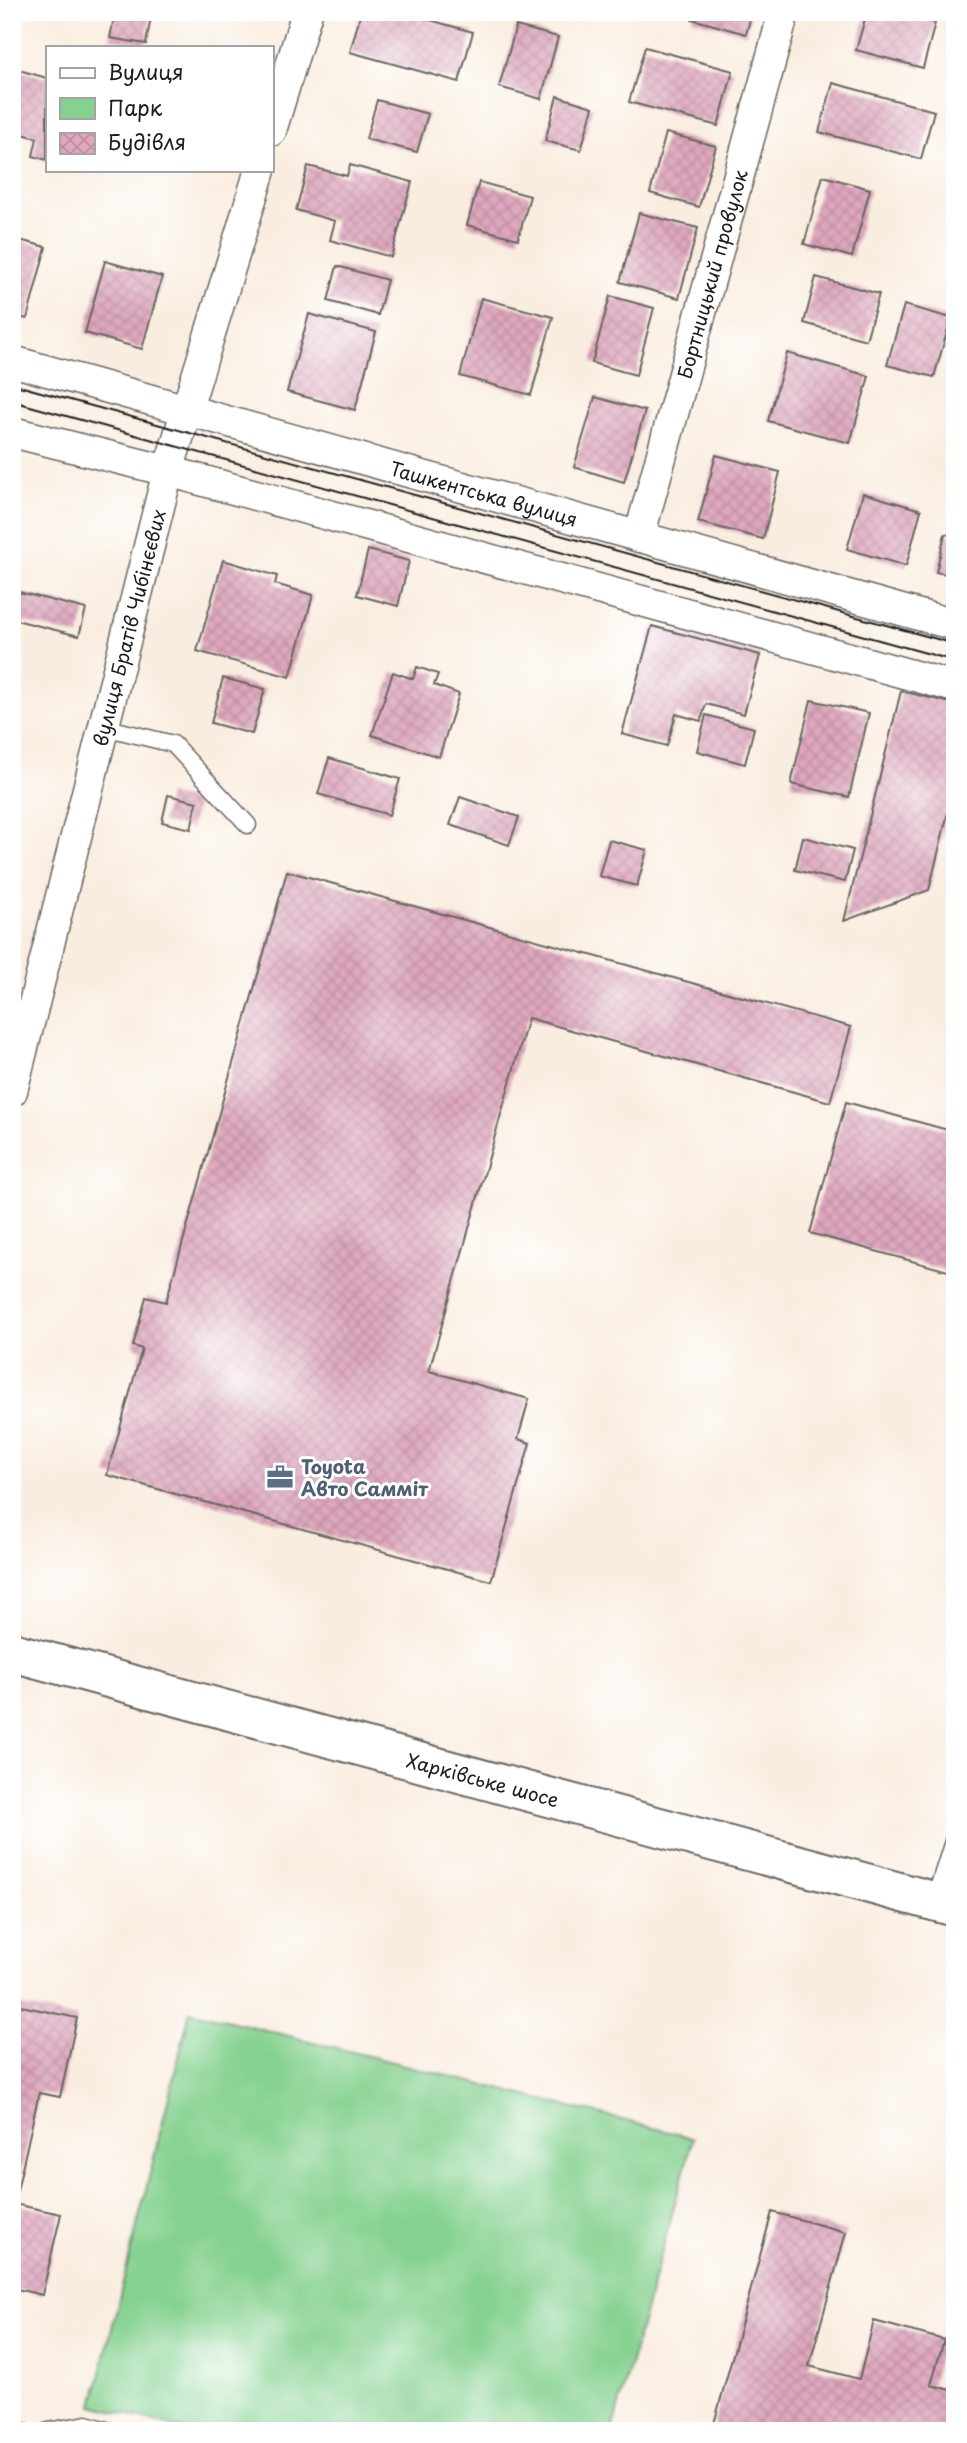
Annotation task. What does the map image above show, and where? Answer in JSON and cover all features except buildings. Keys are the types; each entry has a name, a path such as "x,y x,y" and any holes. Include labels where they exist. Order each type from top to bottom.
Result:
{"main road":[{"name":"Харківське шосе","path":"12,1652 944,1904"}],"street":[{"path":"273,124 307,12"},
{"name":"Бортницький провулок","path":"639,537 784,12"},
{"name":"вулиця Братів Чибінєєвих","path":"12,1091 168,471 259,172"},
{"name":"Ташкентська вулиця","path":"12,361 955,625"},
{"path":"12,432 168,471 955,687"}],"lane":[{"path":"104,727 173,744 248,825"},
{"path":"944,1904 955,1835"},
{"path":"48,2431 87,2424 110,2431"},
{"path":"12,2428 24,2431"}],"green space":[{"path":"190,2011 693,2138 612,2431 190,2431 93,2405"}],"tram line":[{"path":"12,384 955,644"},
{"path":"12,401 955,661"}],"place":[{"name":"Toyota Авто Самміт","path":"280,1477"}]}
